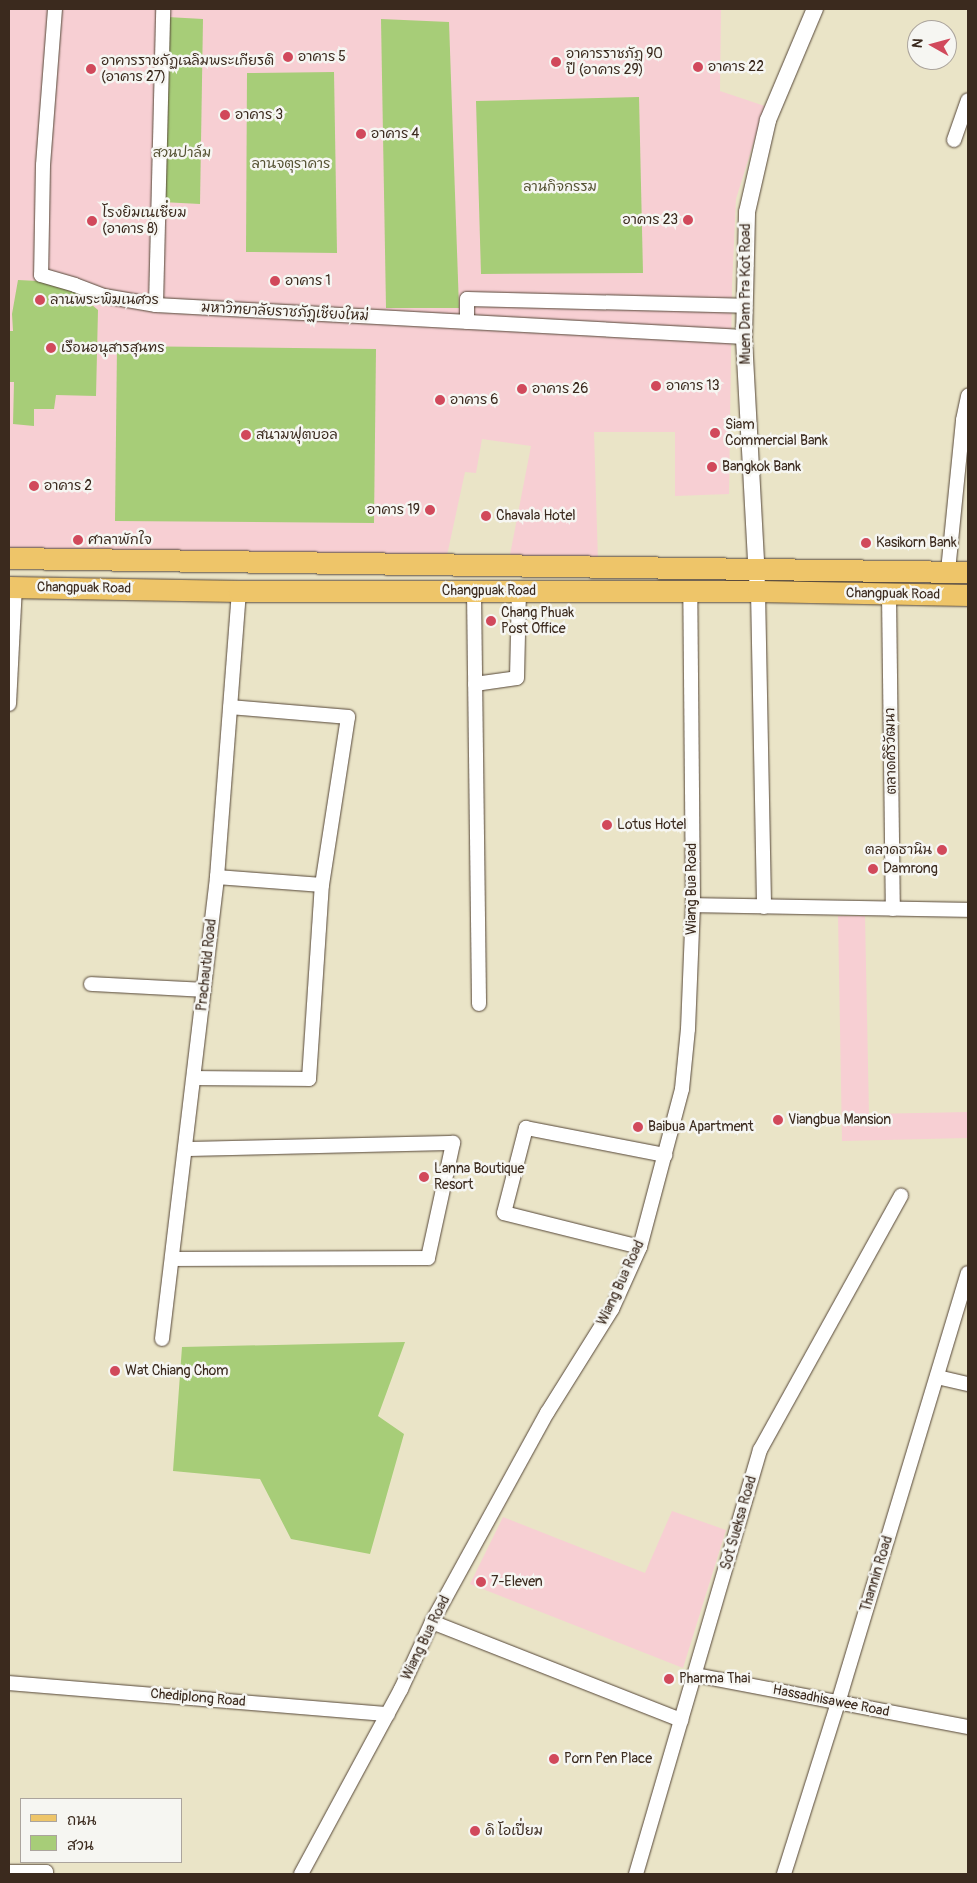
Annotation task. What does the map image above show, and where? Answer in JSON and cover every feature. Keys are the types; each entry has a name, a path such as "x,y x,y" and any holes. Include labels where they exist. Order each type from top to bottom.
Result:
{"main road":[{"name":"Changpuak Road","path":"9,558 958,571"},
{"name":"Changpuak Road","path":"12,587 239,590 758,591 968,595"}],"street":[{"name":"มหาวิทยาลัยราชภัฏเชียงใหม่","path":"55,9 43,165 41,275 104,296 156,306 744,337"},
{"path":"156,306 164,9"},
{"name":"Muen Dam Pra Kot Road","path":"758,591 744,337 747,212 768,120 815,9"},
{"path":"954,140 968,100"},
{"path":"467,322 467,299 744,306"},
{"path":"958,571 963,420 968,396"},
{"path":"9,704 12,587"},
{"name":"Prachautid Road","path":"162,1339 217,876 239,590"},
{"path":"474,591 479,1004"},
{"path":"475,684 517,678 519,591"},
{"name":"Wiang Bua Road","path":"300,1874 388,1714 432,1622 547,1413 612,1309 640,1247 682,1089 688,1029 693,905 690,591"},
{"path":"758,591 764,907"},
{"name":"ตลาดศิริวัฒนา","path":"889,594 893,909"},
{"path":"194,1078 309,1079 322,885 348,717 230,707"},
{"path":"217,876 322,885"},
{"path":"693,905 968,910"},
{"path":"91,984 204,990"},
{"path":"640,1247 504,1213 526,1128 665,1154"},
{"path":"172,1259 428,1258 454,1143 185,1149"},
{"name":"Sot Sueksa Road","path":"636,1874 760,1450 901,1196"},
{"name":"Thannin Road","path":"784,1874 838,1703 968,1273"},
{"path":"937,1377 968,1384"},
{"path":"432,1622 681,1720"},
{"name":"Hassadhisawee Road","path":"695,1675 968,1727"},
{"name":"Chediplong Road","path":"9,1683 388,1714"},
{"path":"9,1872 46,1872 46,1874"}],"shaded area":[{"path":"9,9 721,9 720,91 765,106 736,199 732,286 729,494 675,496 675,432 594,432 598,561 509,560 531,446 482,439 476,473 465,472 446,560 9,552"},
{"path":"838,916 865,916 869,1114 968,1112 968,1138 842,1141"},
{"path":"672,1511 726,1530 683,1668 470,1584 503,1517 645,1573"}],"green space":[{"name":"สวนปาล์ม","path":"167,17 203,19 200,204 162,202"},
{"path":"381,19 449,22 459,308 386,308"},
{"name":"ลานจตุราคาร","path":"334,72 337,253 246,252 247,73"},
{"name":"ลานกิจกรรม","path":"639,97 643,273 481,274 476,101"},
{"path":"18,280 38,281 78,293 98,310 96,396 56,395 54,409 34,409 34,426 13,424 14,382 9,382 9,331 13,331 12,314"},
{"name":"สนามฟุตบอล","path":"117,346 376,349 374,523 115,521"},
{"path":"405,1342 378,1416 404,1434 370,1554 291,1539 260,1479 173,1471 182,1347"}],"place":[{"name":"อาคาร 5","path":"288,57"},
{"name":"อาคารราชภัฏ 90 ปี (อาคาร 29)","path":"556,62"},
{"name":"อาคาร 22","path":"698,67"},
{"name":"อาคารราชภัฏเฉลิมพระเกียรติ (อาคาร 27)","path":"91,69"},
{"name":"อาคาร 3","path":"225,115"},
{"name":"อาคาร 4","path":"361,134"},
{"name":"อาคาร 23","path":"688,220"},
{"name":"โรงยิมเนเซี่ยม (อาคาร 8)","path":"92,221"},
{"name":"อาคาร 1","path":"275,281"},
{"name":"ลานพระพิฆเนศวร","path":"40,300"},
{"name":"เรือนอนุสารสุนทร","path":"51,348"},
{"name":"อาคาร 13","path":"656,386"},
{"name":"อาคาร 26","path":"522,389"},
{"name":"อาคาร 6","path":"440,400"},
{"name":"Siam Commercial Bank","path":"715,433"},
{"name":"สนามฟุตบอล","path":"246,435"},
{"name":"Bangkok Bank","path":"712,467"},
{"name":"อาคาร 2","path":"34,486"},
{"name":"อาคาร 19","path":"430,510"},
{"name":"Chavala Hotel","path":"486,516"},
{"name":"ศาลาพักใจ","path":"78,540"},
{"name":"Kasikorn Bank","path":"866,543"},
{"name":"Chang Phuak Post Office","path":"491,621"},
{"name":"Lotus Hotel","path":"607,825"},
{"name":"ตลาดธานิน","path":"942,850"},
{"name":"Damrong","path":"873,869"},
{"name":"Viangbua Mansion","path":"778,1120"},
{"name":"Baibua Apartment","path":"638,1127"},
{"name":"Lanna Boutique Resort","path":"424,1177"},
{"name":"Wat Chiang Chom","path":"115,1371"},
{"name":"7-Eleven","path":"481,1582"},
{"name":"Pharma Thai","path":"669,1679"},
{"name":"Porn Pen Place","path":"554,1759"},
{"name":"ดิ โอเปี่ยม","path":"475,1831"}]}
